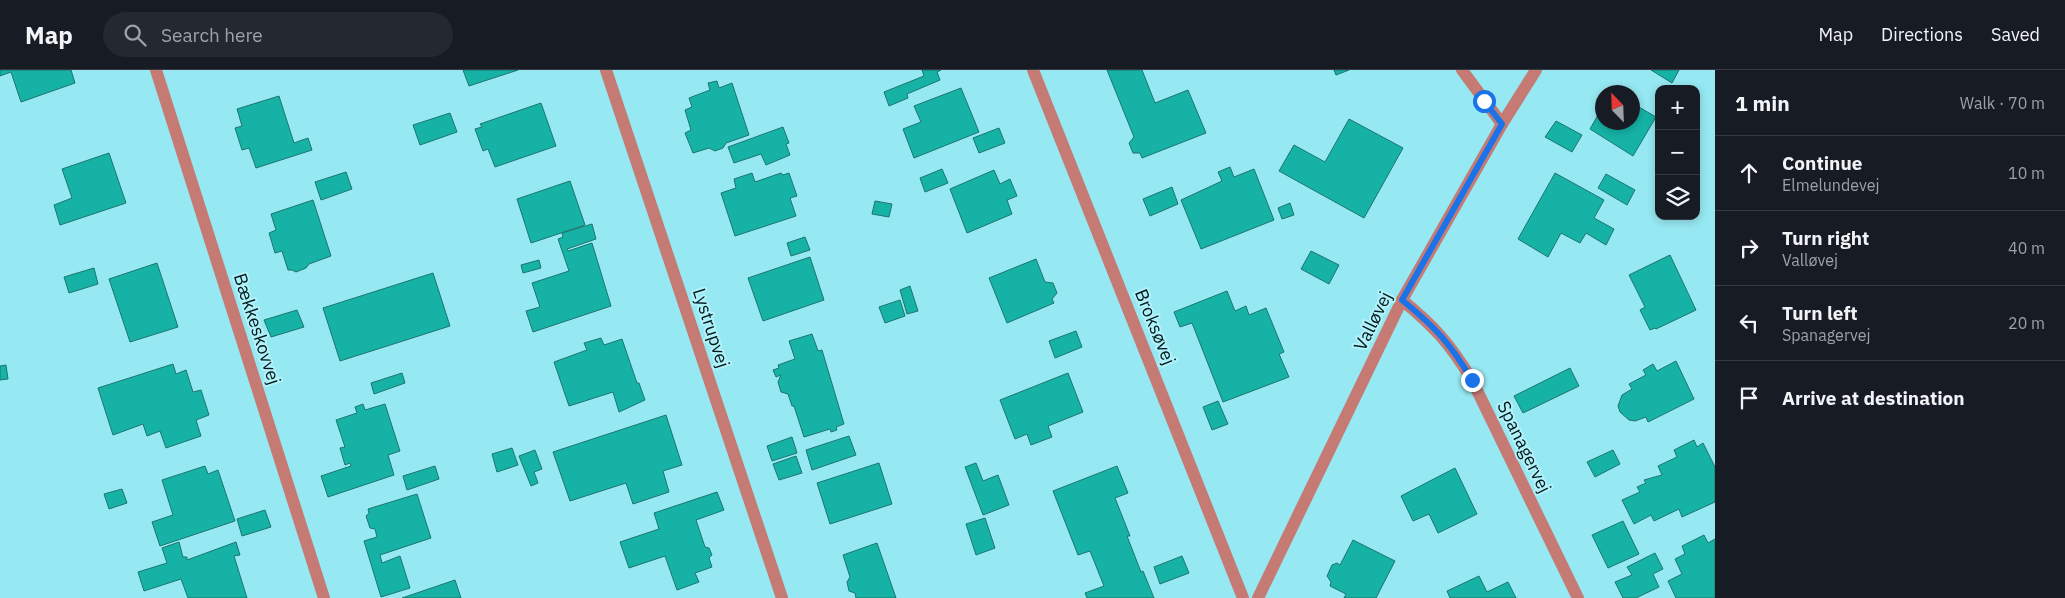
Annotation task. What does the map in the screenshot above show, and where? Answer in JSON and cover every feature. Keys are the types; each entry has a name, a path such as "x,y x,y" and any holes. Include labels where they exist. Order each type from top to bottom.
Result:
{"street":[{"name":"Bækkeskovvej","path":"156,70 324,598"},
{"name":"Lystrupvej","path":"606,70 782,598"},
{"name":"Broksøvej","path":"1033,70 1243,598"},
{"path":"1462,70 1502,124"},
{"name":"Valløvej","path":"1258,598 1402,300 1502,124 1536,70"},
{"name":"Spanagervej","path":"1402,300 1431,324 1455,351 1472,380 1578,598"}],"building":[{"path":"0,70 71,70 75,83 21,102 11,72 0,76"},
{"path":"463,70 518,70 469,86"},
{"path":"922,70 941,70 937,72 940,80 907,94 908,98 889,106 884,92 924,76"},
{"path":"1107,70 1142,70 1155,103 1188,90 1206,133 1142,158 1140,153 1133,153 1129,143 1134,137"},
{"path":"1334,70 1349,70 1336,75"},
{"path":"1651,70 1679,70 1672,83"},
{"path":"717,81 719,88 732,83 749,135 726,143 723,148 715,151 709,148 693,153 685,133 691,130 685,110 692,107 689,98 710,90 708,83"},
{"path":"961,88 979,132 914,158 903,129 921,122 914,106"},
{"path":"279,96 294,143 308,138 312,150 256,168 249,148 242,150 235,128 242,126 237,109"},
{"path":"541,103 556,146 495,167 488,149 483,151 475,129 482,127 480,124"},
{"path":"1640,108 1655,116 1633,156 1590,129 1595,120 1595,130 1640,130"},
{"path":"450,113 457,132 420,145 413,125"},
{"path":"1349,119 1403,148 1364,218 1279,171 1294,145 1325,162"},
{"path":"1556,121 1582,135 1572,152 1545,137"},
{"path":"783,127 789,143 786,144 790,155 766,165 761,154 734,163 728,147"},
{"path":"999,128 1005,143 979,153 973,138"},
{"path":"109,153 126,203 60,225 54,205 72,198 62,169"},
{"path":"1230,167 1234,177 1254,169 1274,220 1201,249 1181,200 1222,181 1218,172"},
{"path":"942,169 948,183 925,192 920,178"},
{"path":"994,170 1000,184 1010,179 1017,196 1007,200 1012,214 967,233 950,189"},
{"path":"346,172 352,189 321,200 315,182"},
{"path":"752,173 755,182 781,173 783,175 789,173 797,196 790,198 796,216 735,236 721,193 736,188 734,179"},
{"path":"1555,173 1604,200 1594,218 1614,229 1606,245 1586,233 1580,243 1561,233 1548,257 1518,239"},
{"path":"1606,174 1635,190 1627,205 1598,188"},
{"path":"570,181 585,225 531,243 517,199"},
{"path":"1172,187 1178,204 1150,216 1143,199"},
{"path":"313,200 331,256 309,264 306,268 296,272 288,270 282,251 275,253 269,233 276,230 271,214"},
{"path":"875,201 892,204 889,217 872,214"},
{"path":"1290,203 1294,215 1282,219 1278,208"},
{"path":"592,224 596,239 567,249 568,251 592,243 611,306 533,332 526,311 540,307 532,283 569,271 558,239 563,237 562,233"},
{"path":"805,237 810,250 791,256 787,243"},
{"path":"1311,251 1339,265 1329,284 1301,269"},
{"path":"1670,255 1696,310 1650,330 1640,310 1645,307 1629,275"},
{"path":"810,257 824,300 763,321 748,278"},
{"path":"1036,259 1045,282 1053,283 1057,293 1052,299 1054,303 1007,323 989,278"},
{"path":"539,260 541,268 523,273 521,265"},
{"path":"157,263 178,327 130,342 109,279"},
{"path":"94,268 98,284 69,293 64,277"},
{"path":"433,273 450,326 340,361 323,308"},
{"path":"910,286 918,311 907,314 900,290"},
{"path":"1227,291 1235,311 1246,306 1249,315 1266,308 1284,352 1279,354 1289,377 1223,402 1192,323 1180,327 1174,312"},
{"path":"900,300 905,316 885,323 879,307"},
{"path":"297,310 304,327 271,337 264,320"},
{"path":"1076,331 1082,347 1055,358 1049,341"},
{"path":"812,334 818,351 822,350 844,424 836,427 837,430 831,432 830,429 804,437 788,394 781,392 778,382 781,375 776,377 773,370 779,368 778,365 795,359 789,341"},
{"path":"601,338 604,345 622,339 645,400 619,412 613,392 569,406 554,362 587,350 584,343"},
{"path":"1676,361 1694,399 1648,422 1646,417 1635,421 1629,420 1620,412 1618,406 1622,395 1632,389 1629,384 1646,375 1643,370 1653,364 1657,371"},
{"path":"173,364 176,374 186,370 193,392 201,390 209,415 196,420 201,436 166,448 160,431 147,436 143,424 113,435 98,388"},
{"path":"6,365 8,379 0,380 0,366"},
{"path":"1570,368 1579,386 1523,413 1514,396"},
{"path":"402,373 405,383 374,394 371,383"},
{"path":"1068,373 1083,412 1048,426 1052,437 1031,445 1027,434 1015,439 1000,400"},
{"path":"1218,401 1228,424 1212,430 1203,407"},
{"path":"363,404 365,410 385,404 400,451 388,455 394,475 328,497 321,476 351,466 350,463 345,465 340,448 345,447 336,420 357,413 355,407"},
{"path":"666,415 682,465 663,471 669,492 633,504 626,483 570,501 553,452"},
{"path":"849,436 856,455 812,470 806,450"},
{"path":"792,437 797,453 772,461 767,446"},
{"path":"1694,440 1697,447 1703,443 1715,467 1715,502 1682,517 1679,509 1654,521 1651,515 1634,524 1622,500 1640,492 1637,487 1646,483 1644,480 1662,475 1658,466 1677,457 1674,450"},
{"path":"512,448 518,465 497,472 492,454"},
{"path":"535,450 542,469 534,472 538,483 531,486 519,456"},
{"path":"1613,450 1620,464 1595,477 1587,462"},
{"path":"796,456 802,473 779,480 773,464"},
{"path":"879,463 892,504 830,524 817,483"},
{"path":"976,463 983,481 998,475 1009,505 983,515 965,467"},
{"path":"205,466 208,474 218,470 235,521 160,546 152,522 173,515 162,480"},
{"path":"435,466 439,479 407,490 403,476"},
{"path":"1117,466 1128,493 1115,498 1130,536 1127,536 1141,572 1143,571 1154,598 1087,598 1085,593 1104,586 1090,551 1078,555 1053,491"},
{"path":"1455,468 1477,514 1438,533 1429,514 1413,521 1401,496"},
{"path":"122,489 127,503 109,509 104,494"},
{"path":"717,492 724,510 696,520 705,547 709,548 712,555 709,558 712,567 695,573 699,582 677,590 665,556 629,568 620,542 659,529 654,513"},
{"path":"417,494 431,538 380,555 382,563 400,556 410,588 381,597 364,541 377,537 375,529 370,528 366,516 369,513 368,509"},
{"path":"265,510 271,527 242,536 237,519"},
{"path":"985,518 995,548 976,555 966,524"},
{"path":"1623,521 1639,554 1608,568 1592,535"},
{"path":"1704,535 1708,543 1715,539 1715,598 1676,598 1668,581 1682,574 1675,559 1685,554 1682,546"},
{"path":"1353,540 1395,561 1376,598 1344,598 1346,594 1330,586 1331,582 1327,576 1332,565 1337,563 1340,565"},
{"path":"179,542 183,557 187,557 187,560 236,542 240,555 234,556 247,598 188,598 181,579 144,591 138,572 167,563 162,548"},
{"path":"877,543 896,598 856,598 855,593 849,591 847,582 850,577 843,555"},
{"path":"1655,553 1663,569 1653,574 1659,587 1636,598 1623,598 1615,582 1632,575 1627,567"},
{"path":"1182,556 1189,573 1160,584 1154,567"},
{"path":"1479,576 1487,592 1508,582 1516,598 1450,598 1447,591"},
{"path":"455,580 461,598 402,598"}],"route":[{"path":"1472,380 1455,351 1431,324 1402,300 1502,124 1484,101"}]}
